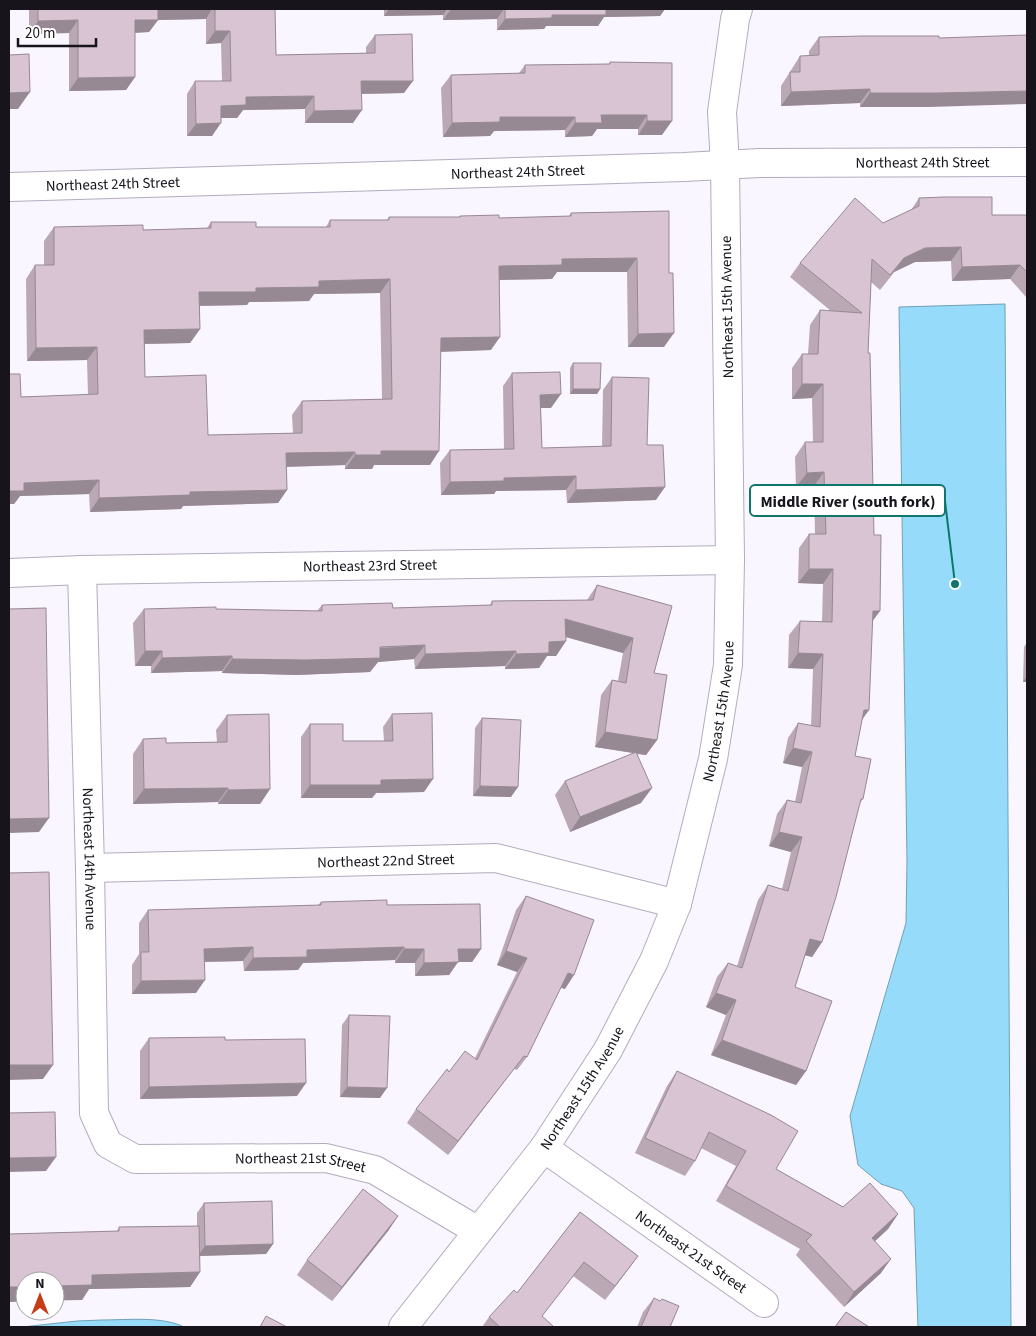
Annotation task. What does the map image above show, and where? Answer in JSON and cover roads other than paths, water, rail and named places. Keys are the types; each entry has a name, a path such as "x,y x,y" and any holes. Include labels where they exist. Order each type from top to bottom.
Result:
{"street":[{"name":"Northeast 15th Avenue","path":"403,1327 544,1148 608,1050 654,961 677,904 713,759 728,665 730,560 725,165 722,112 738,9"},
{"name":"Northeast 24th Street","path":"9,187 725,165 770,162 1027,162"},
{"name":"Northeast 23rd Street","path":"9,573 82,570 730,560"},
{"name":"Northeast 14th Avenue","path":"82,570 94,1113 108,1144"},
{"name":"Northeast 22nd Street","path":"90,868 496,858 677,904"},
{"name":"Northeast 21st Street","path":"108,1144 135,1158 326,1158 375,1170 478,1231"},
{"name":"Northeast 21st Street","path":"544,1148 764,1303"}],"water":[{"path":"1005,304 1011,1327 918,1327 914,1208 902,1191 881,1184 858,1165 850,1116 906,923 907,861 899,307"},
{"path":"133,1319 165,1321 184,1327 22,1327 77,1321"}],"place":[{"name":"Middle River (south fork)","path":"955,584"}]}
